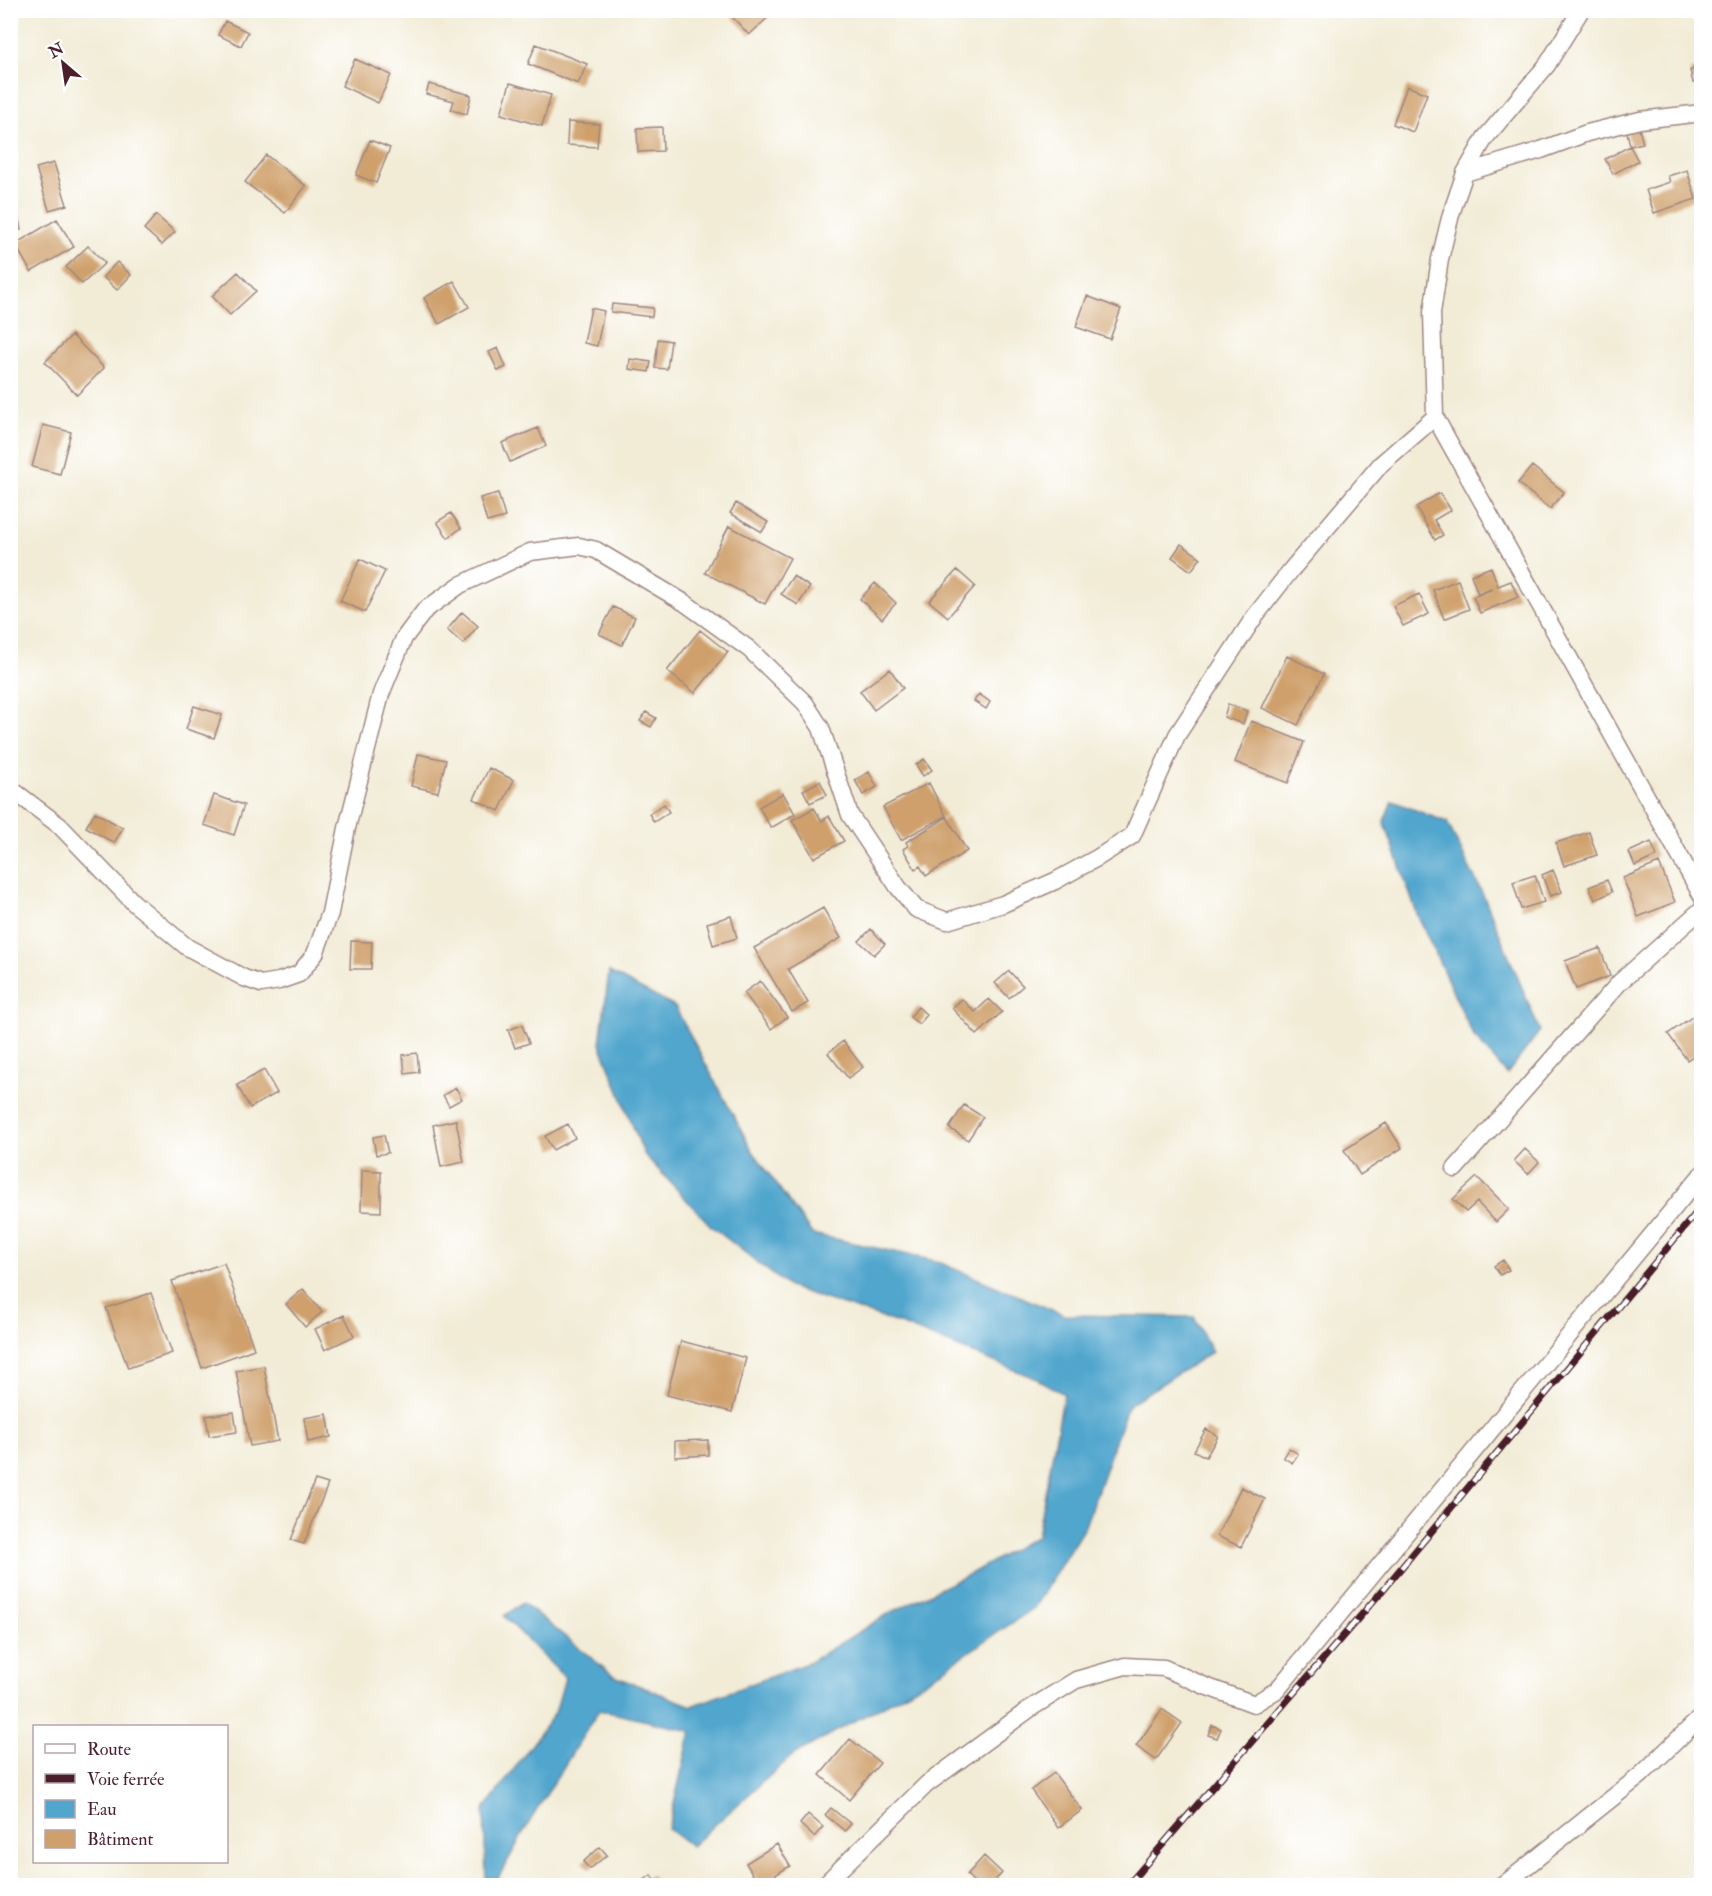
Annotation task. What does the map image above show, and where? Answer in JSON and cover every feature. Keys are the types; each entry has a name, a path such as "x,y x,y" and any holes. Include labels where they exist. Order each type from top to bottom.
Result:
{"street":[{"path":"1581,10 1547,65 1485,138 1465,173 1451,213 1440,259 1432,314 1435,417 1701,896"},
{"path":"1465,173 1541,150 1587,133 1640,120 1701,113"},
{"path":"10,788 60,826 134,903 187,947 244,978 261,984 299,974 315,954 330,913 347,828 381,694 404,638 425,610 460,585 530,552 579,546 596,550 685,603 748,649 805,703 821,728 850,815 898,887 916,909 946,921 1003,904 1055,881 1132,836 1177,735 1255,616 1381,464 1435,417"},
{"path":"1455,1169 1620,982 1701,909"},
{"path":"823,1886 927,1784 1031,1708 1076,1680 1125,1666 1164,1668 1254,1704 1277,1690 1701,1174"},
{"path":"1502,1886 1641,1774 1701,1716"}],"water":[{"path":"1392,801 1447,822 1485,899 1540,1031 1507,1074 1473,1035 1417,914 1384,821"},
{"path":"609,972 675,1007 752,1150 812,1234 936,1261 1064,1315 1194,1317 1212,1352 1128,1405 1085,1526 1034,1608 920,1685 793,1755 691,1846 668,1829 691,1731 599,1710 533,1816 494,1885 486,1885 484,1810 555,1713 565,1678 504,1616 523,1603 614,1676 692,1706 810,1662 888,1614 972,1573 1037,1536 1064,1394 1037,1379 895,1322 789,1287 711,1226 644,1154 600,1044"}],"building":[{"path":"726,10 772,10 774,12 749,35"},
{"path":"225,21 248,32 241,46 218,35"},
{"path":"536,44 587,64 578,84 528,64"},
{"path":"355,59 391,75 378,103 342,86"},
{"path":"1702,68 1702,81 1693,83 1690,70"},
{"path":"510,83 551,95 542,126 501,114"},
{"path":"429,84 471,95 467,114 451,110 454,101 426,94"},
{"path":"1407,86 1427,94 1413,132 1393,124"},
{"path":"568,122 599,124 597,147 567,145"},
{"path":"662,127 663,151 638,152 637,128"},
{"path":"1639,129 1643,143 1630,146 1627,132"},
{"path":"370,140 390,148 376,183 356,175"},
{"path":"1630,146 1638,161 1613,174 1605,159"},
{"path":"266,155 306,186 285,213 245,182"},
{"path":"54,163 67,205 49,210 36,168"},
{"path":"1687,170 1696,199 1654,213 1646,190 1670,182 1668,176"},
{"path":"15,199 21,230 10,232 10,200"},
{"path":"156,215 175,232 162,245 144,229"},
{"path":"57,219 74,247 31,272 15,244"},
{"path":"88,246 105,263 82,284 66,267"},
{"path":"117,262 131,275 117,290 103,277"},
{"path":"238,272 256,291 230,315 212,296"},
{"path":"454,281 469,307 439,324 424,298"},
{"path":"1087,296 1121,309 1110,339 1076,327"},
{"path":"612,304 653,308 652,317 611,312"},
{"path":"591,308 604,311 597,346 584,343"},
{"path":"72,335 104,368 77,395 45,362"},
{"path":"658,339 671,341 667,369 655,368"},
{"path":"498,348 506,367 498,371 489,352"},
{"path":"630,359 651,362 649,372 629,369"},
{"path":"43,425 71,432 60,474 32,467"},
{"path":"538,428 546,446 510,462 502,443"},
{"path":"1532,466 1564,492 1550,509 1518,483"},
{"path":"498,493 505,517 487,522 480,498"},
{"path":"1440,493 1451,510 1434,520 1443,535 1435,540 1416,507"},
{"path":"736,503 768,522 762,532 730,513"},
{"path":"451,513 461,528 448,538 437,522"},
{"path":"729,526 790,558 765,604 705,573"},
{"path":"1181,544 1201,558 1191,571 1172,557"},
{"path":"360,559 385,571 365,612 340,601"},
{"path":"1491,567 1498,586 1511,581 1518,597 1480,613 1473,597 1492,589 1478,594 1471,575"},
{"path":"957,570 975,586 948,617 929,601"},
{"path":"793,576 810,587 798,605 781,594"},
{"path":"1458,580 1469,609 1444,619 1433,590"},
{"path":"875,583 896,603 882,619 860,599"},
{"path":"1419,594 1429,614 1403,626 1393,606"},
{"path":"613,607 635,617 622,645 599,634"},
{"path":"462,612 478,626 463,644 447,630"},
{"path":"700,630 728,652 695,693 667,671"},
{"path":"1287,656 1324,674 1298,725 1262,708"},
{"path":"890,669 903,688 874,710 860,691"},
{"path":"979,694 990,702 986,709 974,701"},
{"path":"1228,704 1247,711 1243,724 1224,717"},
{"path":"194,706 222,715 214,738 186,729"},
{"path":"646,712 656,718 651,727 640,721"},
{"path":"1251,721 1304,742 1288,783 1235,762"},
{"path":"418,754 446,760 438,792 411,786"},
{"path":"924,759 932,770 923,776 916,765"},
{"path":"489,768 514,780 499,811 474,799"},
{"path":"869,772 877,787 863,795 855,780"},
{"path":"820,781 827,795 810,803 803,790"},
{"path":"929,783 946,816 901,840 883,807"},
{"path":"783,793 795,814 771,828 759,807"},
{"path":"214,795 244,805 234,835 204,825"},
{"path":"664,804 669,812 654,822 649,814"},
{"path":"814,808 822,821 829,816 844,841 814,858 792,820"},
{"path":"95,812 123,828 114,843 86,827"},
{"path":"947,817 967,851 926,876 920,866 915,869 903,849 908,846 906,842"},
{"path":"1589,832 1597,855 1564,866 1556,843"},
{"path":"1651,842 1657,856 1635,866 1629,852"},
{"path":"1659,863 1675,902 1638,917 1623,878"},
{"path":"1553,870 1562,892 1550,896 1542,875"},
{"path":"1535,875 1544,902 1521,909 1513,882"},
{"path":"1607,880 1612,892 1595,900 1589,887"},
{"path":"823,908 841,938 788,969 808,1003 792,1012 754,948"},
{"path":"731,916 737,938 713,945 707,923"},
{"path":"871,929 885,944 874,955 859,941"},
{"path":"351,941 372,942 371,969 350,969"},
{"path":"1600,948 1610,976 1576,989 1565,961"},
{"path":"1009,971 1023,986 1009,998 995,983"},
{"path":"760,981 787,1017 771,1029 744,993"},
{"path":"962,999 975,1012 989,999 1002,1012 977,1035 952,1008"},
{"path":"918,1007 927,1015 919,1024 910,1017"},
{"path":"1702,1010 1702,1050 1687,1060 1668,1034"},
{"path":"522,1025 529,1043 515,1048 508,1030"},
{"path":"843,1041 863,1067 848,1078 828,1053"},
{"path":"417,1053 419,1072 405,1074 403,1055"},
{"path":"264,1070 277,1093 250,1108 237,1085"},
{"path":"456,1088 462,1099 449,1106 443,1095"},
{"path":"964,1105 983,1117 968,1140 949,1128"},
{"path":"456,1120 464,1162 441,1167 433,1125"},
{"path":"1386,1123 1402,1148 1360,1175 1344,1150"},
{"path":"568,1124 575,1138 553,1150 545,1136"},
{"path":"384,1135 388,1153 376,1155 373,1137"},
{"path":"1525,1149 1539,1162 1528,1174 1514,1161"},
{"path":"362,1170 381,1171 381,1212 361,1211"},
{"path":"1477,1177 1509,1209 1496,1222 1477,1202 1466,1212 1453,1199"},
{"path":"1503,1260 1509,1270 1500,1275 1494,1266"},
{"path":"224,1263 254,1349 202,1368 172,1281"},
{"path":"303,1289 322,1312 305,1327 286,1304"},
{"path":"151,1293 172,1353 128,1368 106,1308"},
{"path":"344,1315 354,1336 325,1350 315,1329"},
{"path":"681,1341 746,1358 732,1412 667,1395"},
{"path":"264,1366 278,1441 250,1446 236,1371"},
{"path":"234,1412 237,1432 209,1436 206,1416"},
{"path":"327,1414 331,1437 308,1442 304,1418"},
{"path":"1206,1429 1218,1436 1206,1457 1194,1451"},
{"path":"708,1440 708,1455 675,1457 675,1441"},
{"path":"1289,1448 1298,1454 1292,1463 1283,1457"},
{"path":"315,1480 328,1484 304,1544 291,1540"},
{"path":"1241,1487 1265,1499 1241,1547 1217,1536"},
{"path":"1162,1709 1182,1723 1156,1760 1136,1746"},
{"path":"1212,1725 1221,1729 1217,1738 1208,1735"},
{"path":"850,1739 880,1763 849,1800 820,1775"},
{"path":"1054,1773 1082,1810 1058,1828 1031,1790"},
{"path":"831,1808 851,1824 845,1831 825,1815"},
{"path":"808,1814 823,1827 814,1837 800,1824"},
{"path":"777,1844 790,1866 759,1885 746,1863"},
{"path":"600,1847 607,1855 590,1869 583,1862"},
{"path":"984,1856 1002,1873 990,1886 978,1886 967,1875"},
{"path":"651,1875 658,1886 636,1886"}],"railway":[{"path":"1127,1886 1382,1591 1702,1206"}]}
